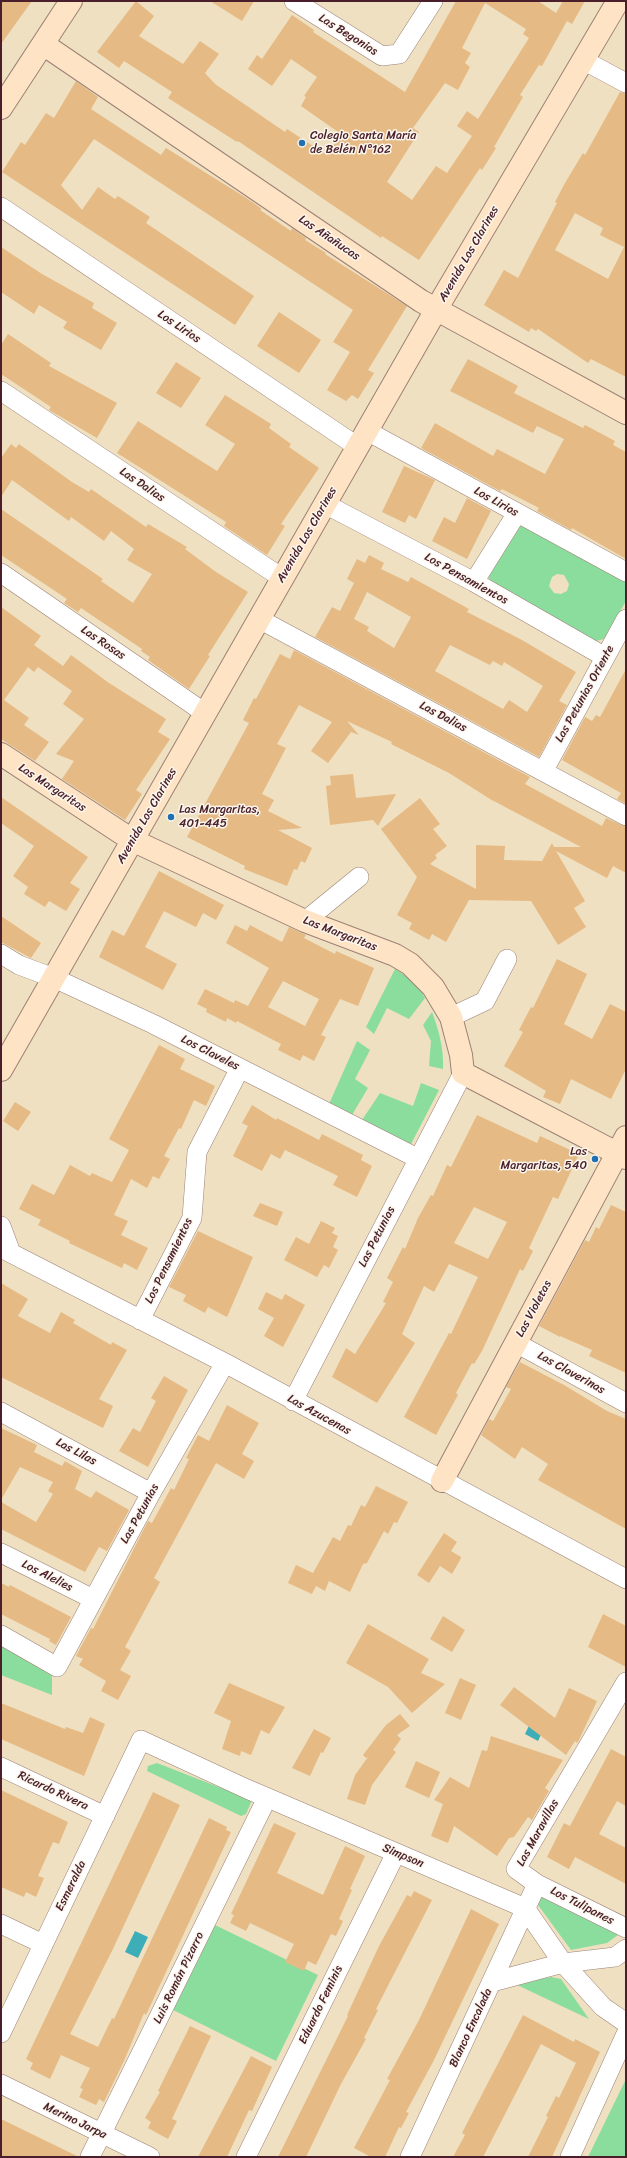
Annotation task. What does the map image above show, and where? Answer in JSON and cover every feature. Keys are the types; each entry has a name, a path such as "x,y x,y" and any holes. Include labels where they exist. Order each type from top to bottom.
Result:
{"street":[{"path":"1,108 71,1"},
{"name":"Las Begonias","path":"294,1 382,56 399,54 433,1"},
{"name":"Avenida Los Clarines","path":"1,1070 436,310 618,1"},
{"name":"Las Añañucas","path":"43,44 436,310 626,413"},
{"path":"583,60 626,83"},
{"name":"Los Lirios","path":"1,208 362,439 517,513 626,572"},
{"name":"Las Dalias","path":"1,391 282,578"},
{"name":"Los Pensamientos","path":"325,504 474,582 605,658"},
{"path":"474,582 517,513"},
{"name":"Las Rosas","path":"1,573 206,713"},
{"name":"Las Dalias","path":"259,619 544,770 626,816"},
{"name":"Las Petunias Oriente","path":"544,770 626,619"},
{"name":"Las Margaritas","path":"1,754 132,840 305,921 395,955 410,964 433,986 451,1017 461,1055 463,1073"},
{"path":"305,921 359,877"},
{"name":"Los Claveles","path":"1,954 19,965 54,978 153,1024 417,1158"},
{"path":"451,1017 485,1001 507,959"},
{"name":"Los Pensamientos","path":"140,1320 192,1218 197,1152 240,1068"},
{"path":"463,1073 623,1149"},
{"name":"Las Petunias","path":"293,1402 417,1158 463,1073"},
{"name":"Las Violetas","path":"442,1481 623,1149"},
{"name":"Las Azucenas","path":"1,1226 6,1251 225,1363 293,1402 626,1580"},
{"name":"Las Claverinas","path":"516,1343 626,1404"},
{"name":"Las Petunias","path":"1,1635 57,1666 151,1493 225,1363"},
{"name":"Las Lilas","path":"1,1412 151,1493"},
{"name":"Los Alelies","path":"1,1553 94,1599"},
{"name":"Las Maravillas","path":"537,1884 516,1869 626,1682"},
{"name":"Simpson","path":"141,1740 267,1798 525,1908"},
{"name":"Esmeralda","path":"1,2033 141,1740"},
{"name":"Ricardo Rivera","path":"1,1767 105,1816"},
{"name":"Luis Román Pizarro","path":"90,2157 267,1798"},
{"name":"Eduardo Feminis","path":"246,2157 396,1853"},
{"path":"492,1982 537,1884"},
{"name":"Los Tulipanes","path":"537,1884 626,1928"},
{"path":"525,1908 563,1963 603,2007 626,2023"},
{"path":"1,1924 43,1944"},
{"name":"Blanco Encalada","path":"410,2157 492,1982 563,1963 615,1957 626,1949"},
{"path":"570,2157 626,2034"},
{"name":"Merino Jarpa","path":"1,2084 150,2157"}],"green space":[{"path":"520,525 626,582 626,601 604,639 596,641 491,584 488,574","holes":["557,574 564,575 569,584 567,591 561,594 554,593 549,586 552,577"]},
{"path":"395,969 412,981 425,998 409,1019 387,1008 374,1034 366,1027"},
{"path":"432,1012 437,1026 443,1054 443,1069 429,1066 431,1041 423,1025"},
{"path":"357,1041 370,1050 355,1079 368,1088 352,1115 329,1104"},
{"path":"421,1083 439,1090 410,1146 362,1120 380,1093 413,1106"},
{"path":"1,1641 52,1668 52,1695 1,1675"},
{"path":"157,1763 252,1800 246,1814 241,1816 147,1771 148,1766"},
{"path":"541,1895 622,1932 607,1943 571,1950 538,1905"},
{"path":"215,1925 318,1975 276,2061 173,2010"},
{"path":"551,1977 561,1979 589,2019 515,1984"},
{"path":"626,2079 626,2157 588,2157"}],"water":[{"path":"536,1711 549,1718 538,1741 525,1734"},
{"path":"135,1931 148,1937 138,1958 125,1952"}],"building":[{"path":"1,1 32,1 1,44"},
{"path":"136,1 154,16 139,36 183,64 200,41 219,54 205,73 215,84 285,132 287,129 327,155 341,134 301,106 306,97 304,96 317,77 291,59 272,86 248,69 257,55 262,59 292,15 314,30 313,32 405,92 456,1 538,1 556,13 563,1 585,1 572,24 567,21 542,66 539,65 520,95 523,97 494,147 496,148 482,170 480,168 419,260 382,236 381,238 238,141 237,142 168,98 172,92 124,61 119,68 97,52","holes":["485,3 526,29 523,34 529,38 478,119 467,111 457,126 472,136 447,173 436,166 412,200 387,182 419,132 413,128 445,83 458,90 470,67 465,63 471,53 462,48"]},
{"path":"210,1 254,1 242,21"},
{"path":"76,81 98,97 91,109 161,155 166,148 248,199 262,209 260,210 291,231 292,228 306,238 305,240 326,253 325,254 407,306 368,370 374,373 358,399 352,395 346,401 327,390 350,352 333,342 353,310 94,139 61,185 82,210 98,187 115,199 118,196 150,217 146,223 254,296 235,325 2,172 21,142 25,145 46,113 54,118"},
{"path":"620,92 626,94 626,377 591,359 588,363 538,329 536,331 531,328 529,332 484,305 504,270 518,278 557,203 555,202 565,183 583,153 585,155","holes":["575,213 603,228 600,235 624,247 608,279 555,250"]},
{"path":"1,247 42,274 94,303 92,308 117,323 101,350 63,328 67,322 39,305 34,314 1,292"},
{"path":"279,312 321,340 299,373 257,346"},
{"path":"8,334 51,363 49,366 117,403 97,438 49,410 51,407 1,374 1,345"},
{"path":"468,359 518,386 514,393 583,428 585,425 615,441 613,445 626,452 626,559 572,528 571,530 537,511 539,508 502,489 500,491 421,448 435,423 493,456 497,449 545,474 564,439 537,426 533,433 450,391"},
{"path":"176,362 201,378 181,408 156,393"},
{"path":"225,395 271,424 269,428 291,444 289,447 319,468 281,524 285,526 267,555 224,526 226,522 117,453 138,421 217,471 235,444 205,425"},
{"path":"11,444 16,448 19,444 72,482 89,492 91,489 146,527 148,524 187,547 185,549 216,572 248,592 208,655 210,656 189,689 148,660 150,657 141,651 142,649 81,608 78,612 64,603 67,599 1,555 1,509 103,579 101,581 133,603 152,574 127,560 134,549 111,531 104,541 71,517 69,521 12,480 1,497 1,458"},
{"path":"404,466 435,480 416,519 409,515 405,523 382,512"},
{"path":"467,498 491,511 467,559 432,541 444,517 455,523"},
{"path":"369,555 384,563 381,569 408,582 411,577 469,609 467,612 522,640 576,672 559,701 567,705 539,757 315,637 332,607 340,611 354,583 347,579 357,559 365,563","holes":["367,592 411,617 394,648 367,631 369,627 354,619","450,645 490,665 493,661 502,666 504,662 543,686 527,712 509,700 503,709 435,671"]},
{"path":"1,607 41,636 34,645 63,666 71,655 109,683 166,719 158,732 170,739 136,790 142,794 125,820 62,779 74,761 56,754 84,719 63,704 72,691 38,667 34,672 28,667 4,700 29,718 24,725 49,742 35,761 1,739"},
{"path":"294,650 530,777 525,784 602,826 606,818 626,827 626,873 613,866 607,878 556,851 585,901 574,908 586,927 558,945 531,901 469,900 446,942 432,934 429,940 409,929 412,923 397,915 417,877 381,829 420,798 440,824 433,829 447,846 435,855 437,858 430,864 476,889 476,845 505,846 504,860 542,861 552,843 554,847 581,847 490,799 449,773 391,744 392,742 347,721 359,735 351,732 328,763 311,751 332,722 299,705 277,744 286,748 262,794 274,800 268,811 302,828 278,830 312,848 305,863 301,861 297,870 294,869 287,886 244,869 245,866 187,837 249,723 243,720 254,698 256,699 280,654 290,659"},
{"path":"626,669 626,804 617,799 621,793 562,760 585,717 592,721 596,715 600,717"},
{"path":"353,774 356,798 396,794 378,826 373,820 330,825 326,786 331,785 330,776"},
{"path":"1,797 88,857 70,883 80,889 66,911 49,901 45,907 24,894 28,887 13,876 34,846 1,823"},
{"path":"159,871 224,905 216,920 203,913 196,927 164,911 145,947 177,964 163,990 99,957 112,930 124,936"},
{"path":"1,916 41,943 31,958 1,942"},
{"path":"235,925 247,931 250,925 282,942 289,927 306,935 304,938 335,954 336,951 374,968 358,1006 340,999 321,1035 326,1037 314,1061 303,1055 300,1061 278,1050 281,1044 237,1021 236,1023 227,1018 226,1022 206,1012 207,1009 197,1004 205,989 234,1003 235,1000 248,1006 269,968 226,943","holes":["283,981 319,999 305,1026 268,1007"]},
{"path":"557,959 587,974 564,1024 592,1039 610,1004 626,1012 626,1069 611,1099 571,1079 560,1104 543,1097 546,1091 504,1066 523,1032 519,1030 531,1007 533,1008"},
{"path":"159,1045 185,1059 180,1069 215,1086 206,1106 194,1100 181,1129 179,1128 164,1156 170,1159 159,1179 153,1176 147,1188 131,1179 114,1215 128,1221 121,1235 148,1248 137,1270 124,1263 122,1268 69,1243 70,1241 38,1225 41,1220 19,1209 32,1184 54,1195 70,1165 90,1176 92,1173 112,1182 129,1150 109,1139"},
{"path":"15,1102 31,1112 18,1131 3,1121"},
{"path":"252,1105 276,1120 277,1118 319,1140 322,1134 363,1155 361,1160 372,1166 357,1197 333,1185 338,1176 285,1150 280,1159 271,1154 262,1171 233,1156 248,1126 242,1123"},
{"path":"477,1115 537,1143 540,1136 579,1154 558,1199 553,1197 529,1248 533,1251 523,1271 520,1269 482,1351 474,1364 472,1363 456,1393 458,1395 436,1435 404,1417 449,1333 451,1334 478,1277 449,1264 434,1292 424,1286 402,1334 415,1343 377,1403 332,1377 346,1348 355,1354 386,1303 383,1302 393,1282 387,1278 403,1247 405,1249 418,1218 431,1195 433,1196 447,1165 451,1167","holes":["474,1207 507,1222 488,1259 454,1243"]},
{"path":"260,1203 283,1212 277,1226 253,1216"},
{"path":"611,1205 626,1212 626,1373 589,1356 592,1350 560,1337 539,1326 585,1240 589,1242 596,1227 599,1229"},
{"path":"321,1221 335,1228 332,1233 338,1236 333,1247 338,1250 329,1268 324,1265 317,1277 284,1260 296,1237 309,1244"},
{"path":"198,1231 253,1257 227,1317 208,1307 205,1313 183,1301 186,1295 169,1287"},
{"path":"1,1283 28,1299 18,1316 50,1333 61,1312 75,1320 73,1323 111,1345 112,1342 127,1350 99,1399 113,1406 103,1428 1,1377"},
{"path":"266,1292 282,1300 285,1294 305,1305 283,1347 264,1336 274,1318 258,1309"},
{"path":"520,1362 564,1385 607,1411 626,1419 626,1529 538,1480 548,1464 522,1447 515,1459 481,1435 489,1419 493,1421 511,1389 506,1387"},
{"path":"164,1376 188,1390 148,1467 119,1451 133,1428 140,1432 156,1401 151,1398"},
{"path":"227,1405 259,1423 242,1454 254,1461 244,1479 216,1463 154,1578 160,1582 125,1647 131,1651 120,1670 131,1676 118,1700 101,1691 106,1681 79,1665 83,1659 76,1656 91,1628 93,1629 148,1521 152,1523 171,1488 174,1490 189,1459 186,1458 198,1435 209,1441"},
{"path":"1,1428 37,1445 34,1452 62,1466 65,1461 82,1471 75,1489 91,1498 96,1491 129,1510 107,1551 99,1547 85,1572 1,1529 1,1502 36,1522 53,1494 48,1491 53,1482 20,1467 1,1500"},
{"path":"376,1486 408,1502 397,1523 394,1522 388,1534 384,1531 367,1563 363,1564 350,1592 329,1581 325,1591 316,1586 312,1594 288,1583 296,1565 313,1573 333,1537 340,1541 348,1525 351,1526 361,1505 365,1507"},
{"path":"444,1533 457,1542 451,1551 461,1557 452,1574 440,1566 429,1583 417,1575"},
{"path":"1,1583 9,1587 10,1585 71,1617 56,1645 49,1641 50,1639 1,1614"},
{"path":"603,1614 626,1626 626,1667 588,1647"},
{"path":"443,1616 465,1630 452,1652 430,1639"},
{"path":"368,1624 429,1659 421,1673 445,1684 412,1713 388,1687 346,1663"},
{"path":"460,1678 476,1685 461,1720 445,1713"},
{"path":"229,1683 285,1707 269,1734 261,1730 251,1755 241,1751 240,1756 222,1749 231,1721 214,1713"},
{"path":"514,1687 555,1718 569,1688 597,1701 579,1740 577,1743 575,1741 566,1755 500,1705"},
{"path":"1,1703 65,1729 66,1727 83,1733 90,1717 105,1724 84,1776 1,1739"},
{"path":"400,1714 410,1726 397,1735 401,1739 393,1750 396,1752 372,1785 365,1805 347,1799 355,1775 368,1757 366,1758 363,1755 386,1725"},
{"path":"314,1729 331,1738 323,1753 321,1752 310,1776 292,1768"},
{"path":"491,1736 563,1760 545,1788 549,1791 532,1820 528,1817 514,1837 509,1838 497,1856 454,1826 448,1843 431,1836 443,1804 434,1800 450,1777 469,1788 482,1750 487,1751"},
{"path":"611,1749 626,1757 626,1806 617,1801 599,1834 626,1848 626,1884 575,1857 569,1869 547,1857 564,1823 570,1826"},
{"path":"416,1761 440,1772 429,1798 405,1787"},
{"path":"1,1790 68,1822 59,1844 53,1842 38,1876 44,1878 36,1897 26,1892 24,1897 1,1887"},
{"path":"153,1792 180,1805 112,1951 70,2034 98,2047 112,2018 114,2019 209,1818 227,1827 226,1830 231,1832 146,2015 144,2013 124,2061 104,2102 99,2099 96,2105 79,2097 83,2089 80,2088 90,2068 61,2055 50,2079 30,2069 33,2063 26,2059"},
{"path":"274,1823 296,1833 277,1873 323,1895 345,1846 365,1856 350,1889 352,1890 339,1919 343,1921 336,1936 331,1934 316,1965 308,1961 304,1971 285,1962 294,1944 250,1923 246,1931 230,1923 234,1915 231,1914"},
{"path":"414,1891 432,1900 376,2009 378,2010 364,2038 366,2039 341,2084 306,2157 278,2157 348,2016 347,2015 379,1946 407,1895 411,1897"},
{"path":"471,1909 499,1924 433,2062 406,2112 409,2113 401,2128 399,2127 385,2157 371,2157 354,2148 390,2080 387,2079 419,2020"},
{"path":"523,2015 574,2042 575,2039 600,2052 552,2157 528,2157 548,2117 546,2116 556,2096 559,2098 576,2063 541,2044 483,2157 453,2157 465,2135 462,2133"},
{"path":"190,2026 211,2036 172,2119 177,2121 168,2139 148,2128 151,2122 145,2118 160,2092 158,2091"},
{"path":"251,2056 272,2067 252,2111 249,2110 227,2157 198,2157"},
{"path":"1,2119 79,2157 1,2157"}],"place":[{"name":"Colegio Santa María de Belén N°162","path":"302,143"},
{"name":"Las Margaritas, 401-445","path":"171,817"},
{"name":"Las Margaritas, 540","path":"595,1159"}]}
